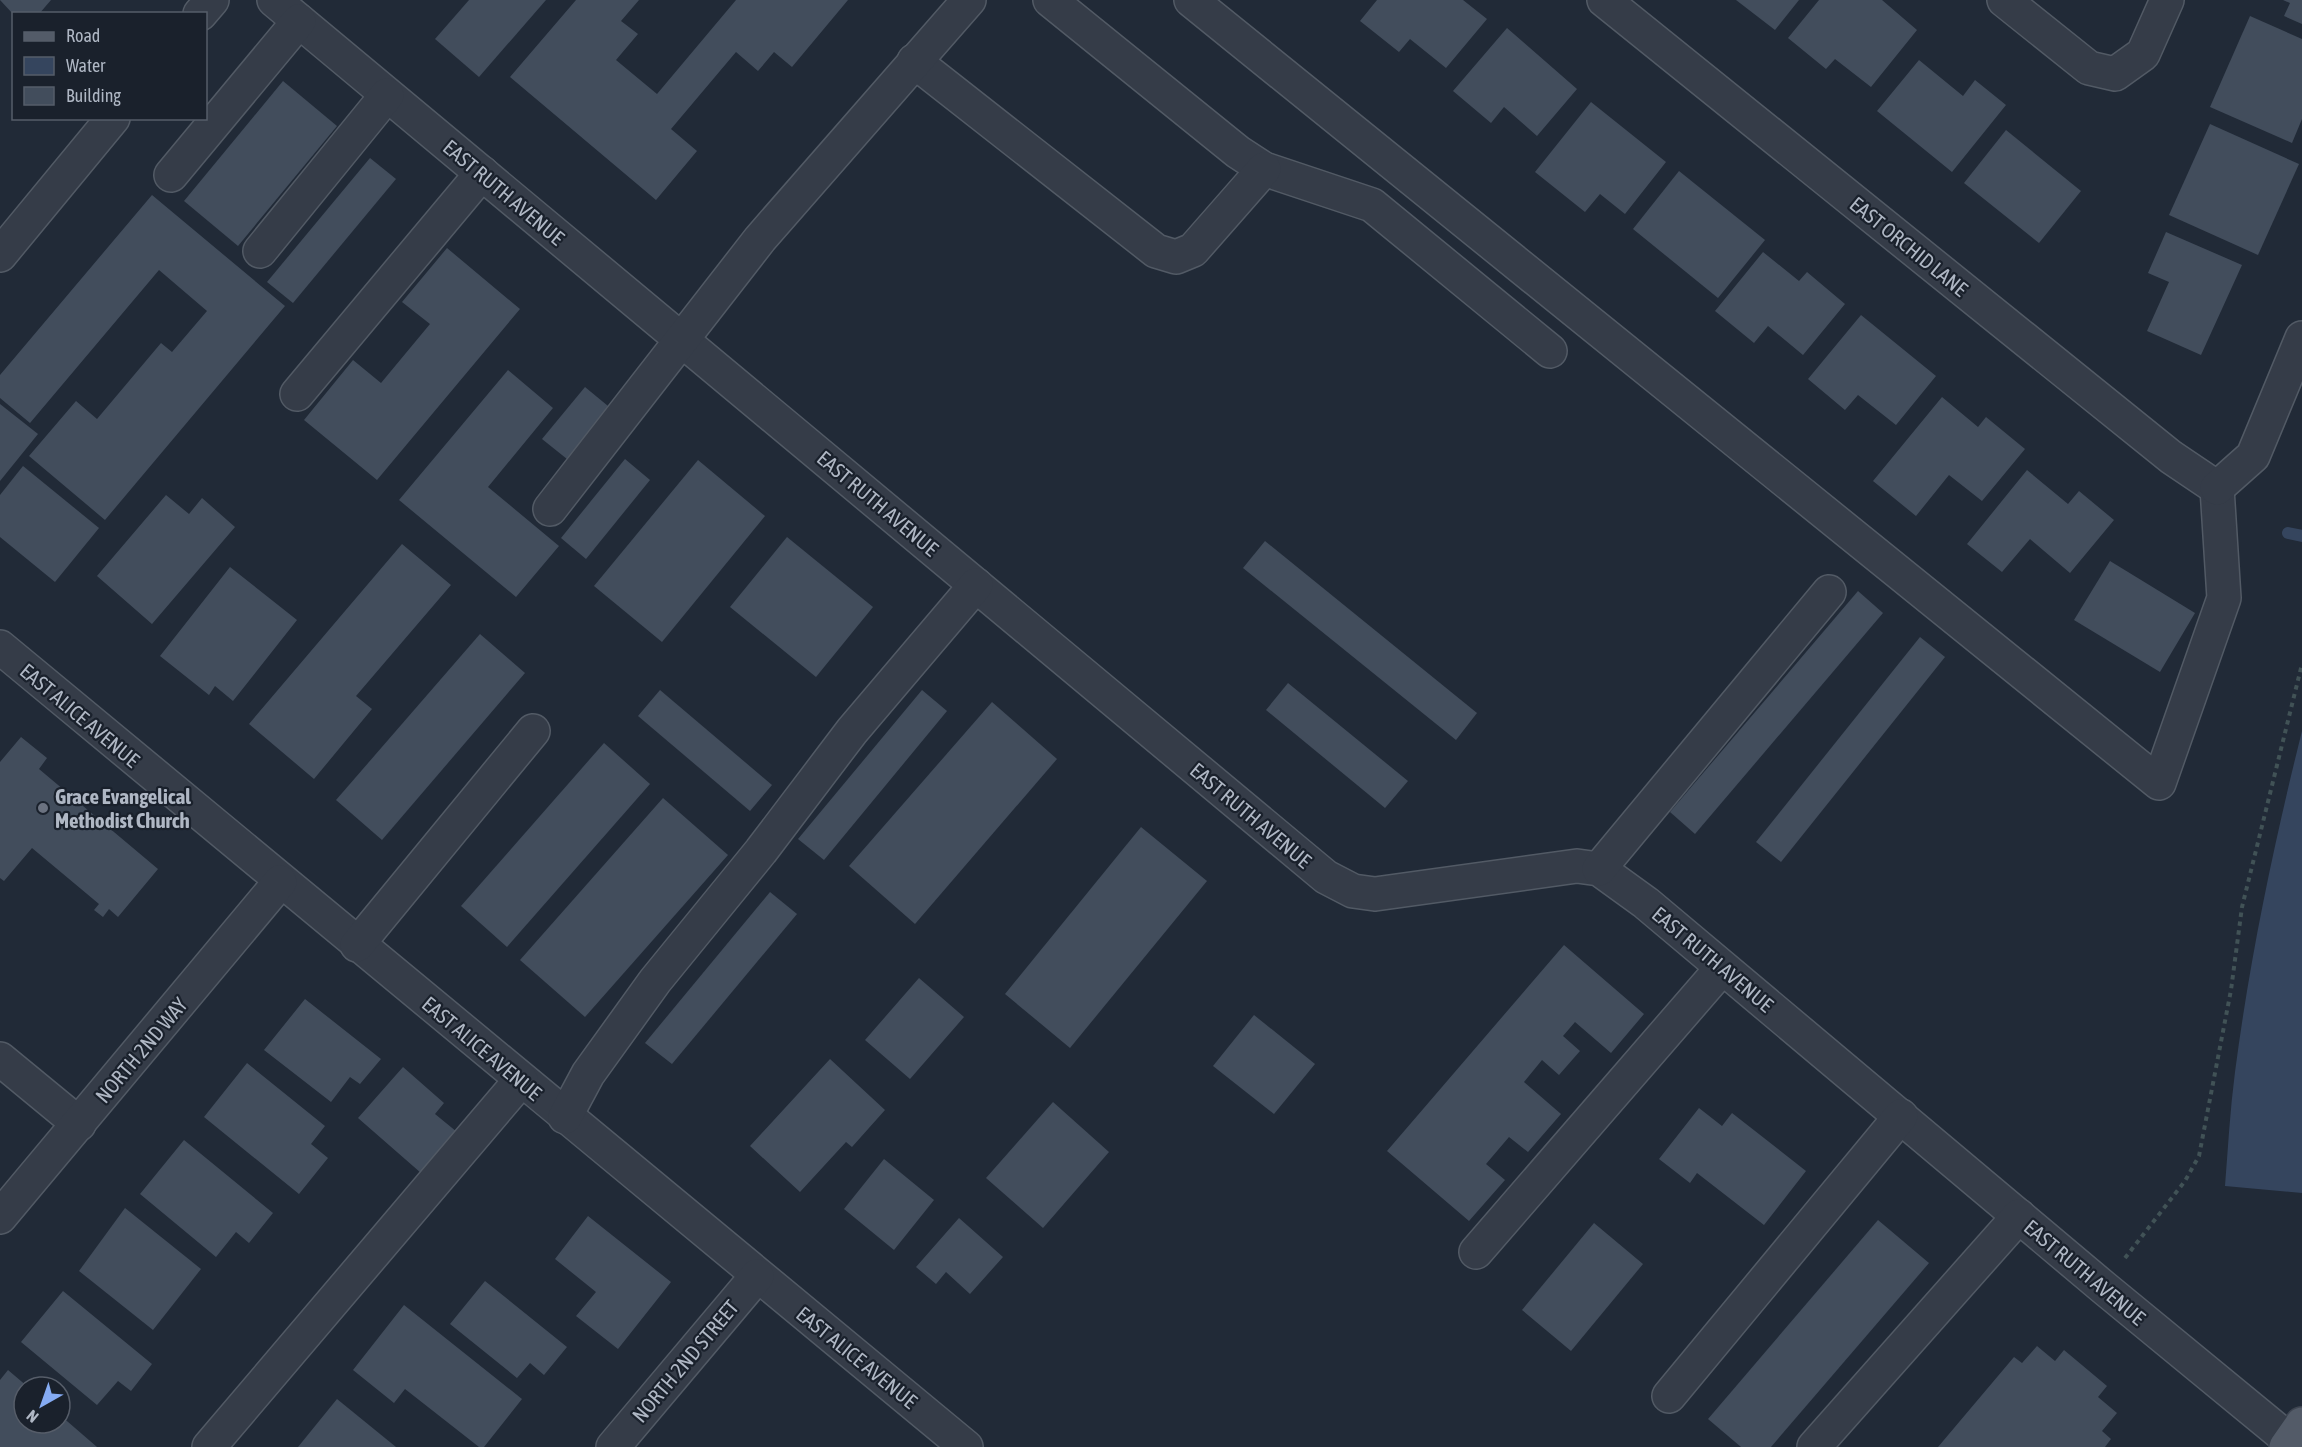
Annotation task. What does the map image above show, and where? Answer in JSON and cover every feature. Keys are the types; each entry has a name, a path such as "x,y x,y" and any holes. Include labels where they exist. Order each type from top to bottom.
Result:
{"street":[{"path":"202,12 212,0"},
{"name":"EAST RUTH AVENUE","path":"274,0 1326,877 1353,891 1375,894 1544,868 1577,866 1599,869 1646,903 2289,1440"},
{"path":"550,509 680,338 760,239 969,0"},
{"path":"1050,0 1238,152 1264,169 1372,205 1550,351"},
{"path":"1191,0 2159,783 2224,598 2217,488 2253,456 2302,338"},
{"name":"EAST ORCHID LANE","path":"1604,0 2170,457 2217,488"},
{"path":"2004,0 2089,68 2115,74 2143,54 2167,0"},
{"path":"171,175 299,21"},
{"path":"914,61 1156,251 1176,257 1192,250 1264,169"},
{"path":"260,251 387,95"},
{"path":"0,255 111,120"},
{"path":"297,394 482,173"},
{"path":"565,1116 588,1074 655,981 761,851 852,731 976,585"},
{"path":"1599,869 1829,592"},
{"name":"EAST ALICE AVENUE","path":"0,647 280,882 966,1447"},
{"path":"357,945 533,731"},
{"name":"NORTH 2ND WAY","path":"0,1217 280,882"},
{"path":"1476,1252 1722,968"},
{"path":"0,1059 79,1124"},
{"path":"210,1447 521,1080"},
{"path":"1669,1396 1901,1116"},
{"path":"1814,1447 2019,1216"},
{"name":"NORTH 2ND STREET","path":"613,1447 757,1276"}],"path":[{"path":"2103,1287 2185,1180 2199,1156 2231,990 2242,908 2302,664"}],"water":[{"path":"2302,731 2302,1193 2225,1186 2233,1086 2255,943 2272,858"}],"building":[{"path":"0,0 51,0 41,12 12,13"},
{"path":"469,0 546,0 479,77 435,39"},
{"path":"576,0 639,0 621,21 638,34 616,60 657,94 736,0 848,0 792,67 774,52 758,71 736,52 671,129 697,151 656,200 510,77"},
{"path":"1377,0 1463,0 1487,19 1446,68 1410,39 1399,52 1360,21"},
{"path":"1736,0 1799,0 1775,30"},
{"path":"1819,0 1882,0 1917,30 1871,87 1835,59 1826,69 1788,38"},
{"path":"2283,0 2302,0 2302,24 2284,16 2290,3"},
{"path":"2250,16 2302,39 2302,119 2292,143 2210,107"},
{"path":"1507,28 1577,89 1537,136 1504,107 1491,123 1453,91"},
{"path":"1919,60 1963,96 1975,80 2006,105 1952,172 1877,111"},
{"path":"283,81 337,126 238,246 184,201"},
{"path":"1591,102 1666,162 1625,214 1600,194 1585,212 1535,172"},
{"path":"2210,124 2299,164 2258,255 2169,215"},
{"path":"2006,130 2081,191 2039,243 1964,183"},
{"path":"370,158 396,179 293,303 267,282"},
{"path":"1679,171 1765,240 1718,298 1633,229"},
{"path":"152,195 285,306 105,520 29,456 76,401 97,419 161,343 172,352 207,311 159,270 30,423 0,398 0,375"},
{"path":"2166,232 2242,265 2201,355 2147,331 2169,282 2148,273"},
{"path":"447,248 520,309 377,480 304,420 353,360 381,383 430,324 402,302"},
{"path":"1763,252 1799,281 1807,272 1845,304 1803,355 1768,326 1754,343 1715,311"},
{"path":"1861,315 1936,376 1896,425 1858,395 1845,410 1808,379"},
{"path":"508,370 553,408 488,487 559,546 516,597 399,500"},
{"path":"585,387 608,406 567,459 542,439"},
{"path":"1942,397 1978,427 1986,417 2025,449 1982,501 1949,475 1916,516 1873,481"},
{"path":"0,404 38,434 0,481"},
{"path":"625,459 650,480 586,559 561,538"},
{"path":"698,460 765,516 662,642 594,586"},
{"path":"23,466 99,528 55,582 0,537 0,495"},
{"path":"2027,470 2068,504 2079,491 2114,520 2070,573 2030,539 2002,572 1967,544"},
{"path":"166,495 189,514 202,498 235,527 152,624 97,576"},
{"path":"787,537 873,607 816,677 730,607"},
{"path":"1265,541 1477,713 1456,740 1243,568"},
{"path":"402,544 451,585 356,696 372,709 314,779 249,724"},
{"path":"2110,561 2195,613 2160,672 2074,620"},
{"path":"230,567 297,620 233,701 215,686 209,695 160,656"},
{"path":"1858,591 1883,613 1695,834 1670,812"},
{"path":"480,634 525,673 382,840 336,800"},
{"path":"1920,637 1945,657 1781,862 1756,842"},
{"path":"1288,683 1408,781 1385,808 1266,710"},
{"path":"660,690 772,785 750,811 638,716"},
{"path":"922,690 947,711 824,860 798,839"},
{"path":"992,702 1057,759 915,924 849,866"},
{"name":"Grace Evangelical Methodist Church","path":"21,737 47,758 39,769 158,869 118,917 109,909 103,917 94,910 99,904 32,848 4,881 0,878 0,762"},
{"path":"604,743 650,784 507,947 461,906"},
{"path":"663,798 728,855 585,1017 520,960"},
{"path":"1141,827 1207,881 1070,1048 1005,994"},
{"path":"770,892 797,914 672,1064 645,1043"},
{"path":"1564,945 1644,1014 1611,1053 1575,1022 1563,1036 1580,1051 1559,1075 1542,1060 1524,1082 1561,1114 1528,1152 1509,1137 1486,1164 1505,1180 1469,1221 1387,1151"},
{"path":"919,978 964,1017 910,1079 865,1040"},
{"path":"305,999 381,1059 360,1084 350,1077 331,1102 264,1050"},
{"path":"1254,1015 1315,1064 1274,1114 1213,1066"},
{"path":"830,1059 885,1110 852,1147 846,1142 800,1192 750,1146"},
{"path":"247,1063 325,1126 311,1144 328,1158 299,1194 204,1117"},
{"path":"403,1067 444,1103 435,1114 457,1132 421,1173 358,1118"},
{"path":"1053,1102 1109,1152 1043,1228 986,1178"},
{"path":"1699,1108 1722,1126 1732,1113 1806,1171 1764,1225 1697,1173 1690,1183 1659,1159"},
{"path":"184,1140 273,1213 249,1243 236,1232 216,1257 140,1194"},
{"path":"884,1159 934,1200 894,1250 844,1209"},
{"path":"125,1208 201,1269 153,1330 79,1271"},
{"path":"588,1216 671,1282 618,1349 576,1316 596,1292 555,1259"},
{"path":"959,1218 1003,1257 970,1294 946,1272 936,1284 916,1267"},
{"path":"1878,1220 1929,1263 1771,1447 1741,1447 1708,1419"},
{"path":"1594,1223 1643,1264 1571,1351 1522,1310"},
{"path":"485,1281 567,1347 544,1375 530,1363 517,1378 450,1324"},
{"path":"63,1291 152,1364 131,1391 118,1381 97,1405 72,1384 72,1375 61,1375 21,1342"},
{"path":"404,1305 522,1399 484,1447 479,1447 405,1389 394,1403 353,1370"},
{"path":"2037,1346 2055,1361 2064,1350 2107,1386 2098,1397 2117,1413 2102,1431 2111,1439 2105,1447 1938,1447 2014,1357 2022,1363"},
{"path":"8,1370 14,1375 12,1375 12,1435 72,1435 72,1425 97,1447 0,1447 0,1380"},
{"path":"337,1399 396,1447 298,1447"}],"waterway":[{"path":"2288,533 2302,536"}],"place":[{"name":"Grace Evangelical Methodist Church","path":"43,808"}]}
